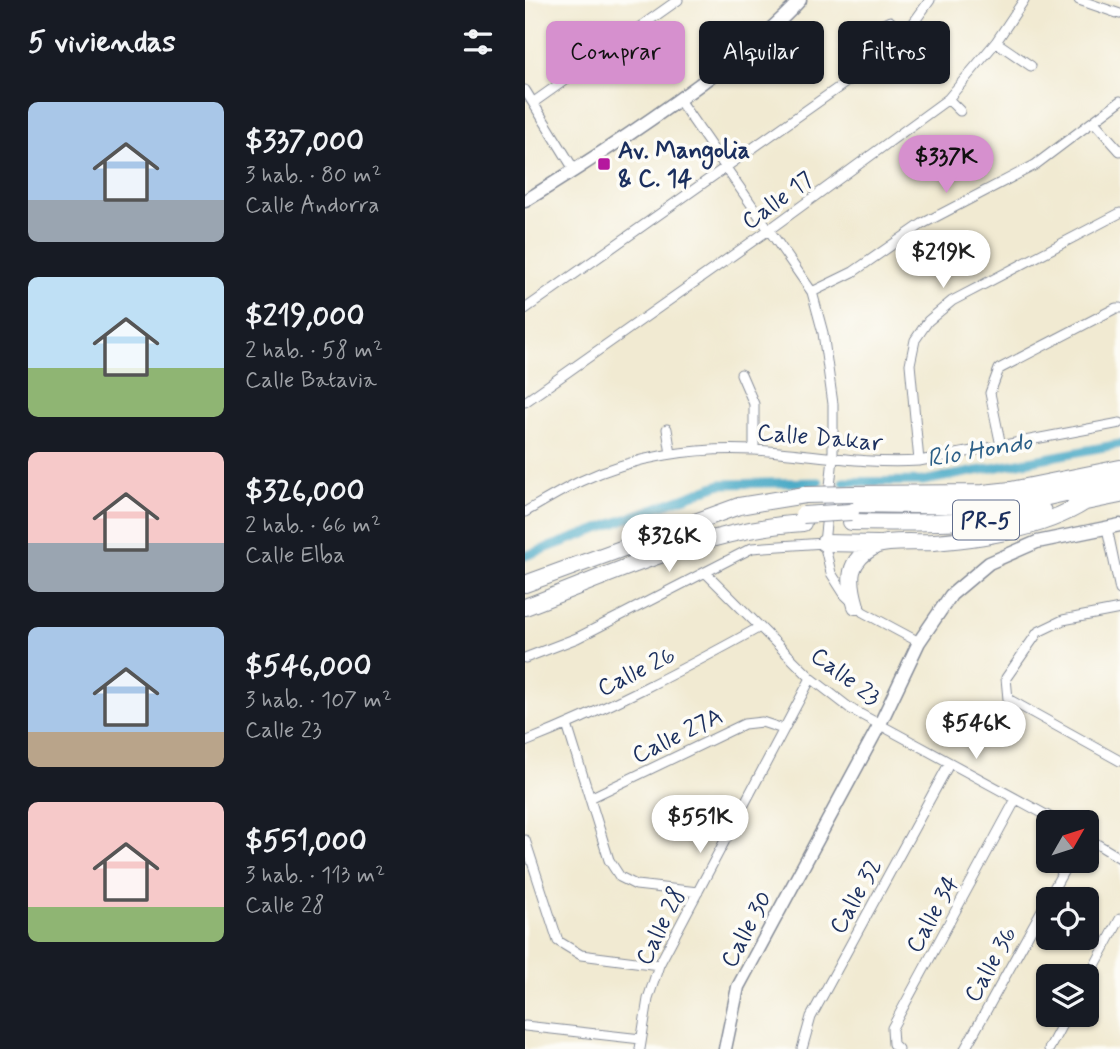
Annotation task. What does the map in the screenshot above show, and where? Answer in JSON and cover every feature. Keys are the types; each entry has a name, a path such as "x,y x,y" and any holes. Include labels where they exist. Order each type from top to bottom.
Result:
{"highway":[{"name":"PR-5","path":"525,584 721,513 770,499 803,509 851,508 927,495 997,491 1120,468"},
{"path":"851,508 979,506 1034,499 1120,481"},
{"path":"851,508 923,515 990,512 1031,507 1120,488"},
{"name":"PR-5","path":"525,607 683,548 771,524 803,509 851,508 935,523 988,520 1120,495"},
{"path":"824,543 878,544 971,539 1068,513 1085,502"},
{"path":"856,606 850,580 853,567 878,544"}],"street":[{"path":"534,102 678,0"},
{"path":"525,201 575,171 679,100 780,23 800,0"},
{"path":"915,21 930,0"},
{"name":"Calle 17","path":"525,402 948,99 996,42 1024,0"},
{"path":"1079,0 1120,15"},
{"path":"996,42 1031,66"},
{"path":"525,309 841,84"},
{"path":"525,90 575,171"},
{"path":"948,99 960,111"},
{"path":"679,100 812,292 823,333 833,404 833,458 824,543 831,573 845,595 863,612 919,642"},
{"path":"812,292 853,272 922,224 1035,165 1120,101"},
{"path":"1094,122 1120,151"},
{"path":"919,461 910,364 915,340 928,321 952,301 1120,213"},
{"path":"1001,446 990,393 999,369 1120,308"},
{"path":"741,374 754,404 754,450"},
{"name":"Calle Dakar","path":"525,512 583,480 628,463 671,454 754,450 886,464 919,461 1120,423"},
{"path":"667,429 671,454"},
{"path":"1114,526 1120,590"},
{"name":"Calle 30","path":"725,1049 738,987 880,724 919,642 951,595 989,563 1037,542 1114,526"},
{"path":"525,658 577,638 752,548 824,543"},
{"name":"Calle 23","path":"705,572 811,678 851,709 1037,810"},
{"path":"1120,609 1063,620 1038,632 1006,678 1008,699 1120,761"},
{"name":"Calle 26","path":"525,742 680,671 761,627"},
{"name":"Calle 28","path":"641,1044 648,999 659,965 811,678"},
{"name":"Calle 27A","path":"590,798 744,724 762,722 783,729"},
{"path":"567,725 609,860 620,877 636,885 698,892"},
{"name":"Calle 32","path":"802,1049 811,1017 949,764"},
{"name":"Calle 34","path":"898,1049 893,1044 892,1028 1016,799"},
{"path":"525,840 558,941 582,955 659,965"},
{"path":"1099,845 1120,858"},
{"name":"Calle 36","path":"965,1049 1062,873"},
{"path":"1096,964 1120,919"},
{"path":"525,1026 641,1044"},
{"path":"1049,1049 1061,1027"}],"waterway":[{"name":"Río Hondo","path":"844,482 923,481 1120,444"},
{"name":"Río Hondo","path":"525,556 721,484 819,482"}],"place":[{"name":"Av. Mangolia & C. 14","path":"604,164"}]}
